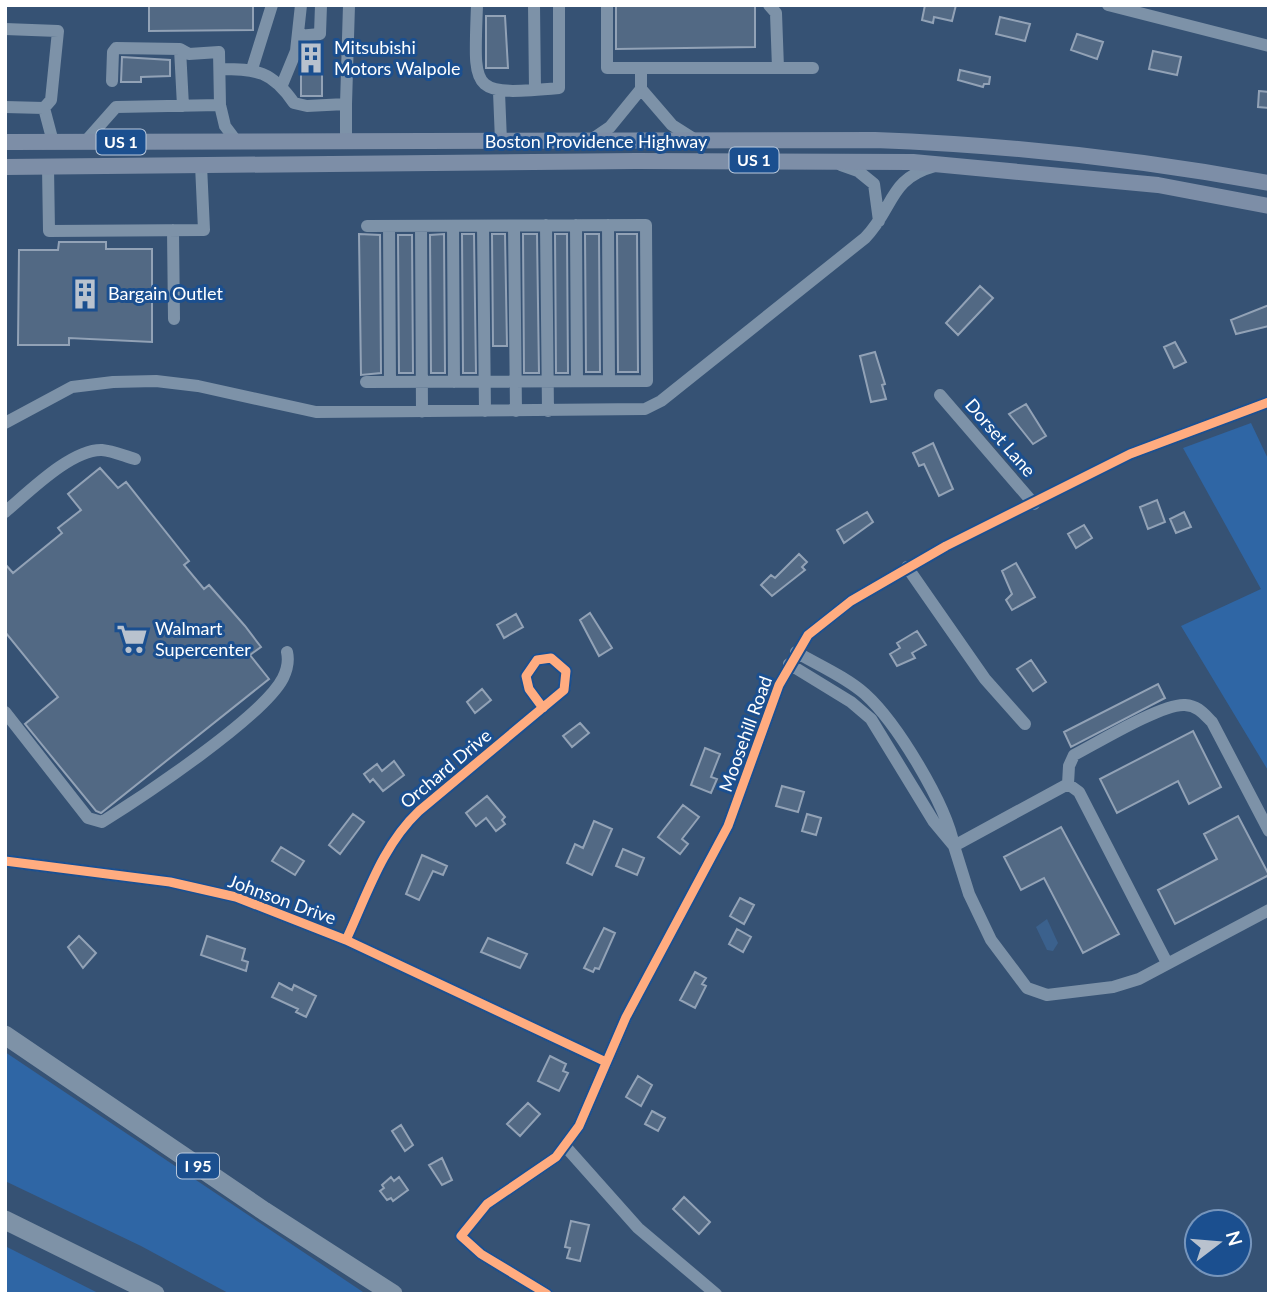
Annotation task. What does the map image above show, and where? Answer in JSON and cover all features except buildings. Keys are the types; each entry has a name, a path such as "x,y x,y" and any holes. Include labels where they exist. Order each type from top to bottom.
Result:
{"highway":[{"name":"I 95","path":"5,1035 254,1204 394,1294"},
{"path":"5,1220 155,1294"}],"main road":[{"name":"Boston Providence Highway","path":"5,142 875,140 1003,145 1170,164 1269,183"},
{"name":"Boston Providence Highway","path":"5,167 825,160 946,164 1158,185 1269,206"}],"street":[{"path":"252,69 272,5"},
{"path":"282,85 298,36 301,5"},
{"path":"298,36 320,34 321,5"},
{"path":"346,142 349,5"},
{"path":"477,5 475,60 478,75 483,84 499,92 559,88 559,5"},
{"path":"534,5 536,90"},
{"path":"607,5 607,68 813,68"},
{"path":"769,5 776,13 778,68"},
{"path":"1108,5 1269,46"},
{"path":"5,29 58,31 51,100 44,108"},
{"path":"112,81 113,52 116,48 180,49 189,54 219,52 220,105 225,126 237,142"},
{"path":"180,49 183,106"},
{"path":"591,140 610,127 641,89 641,68"},
{"path":"220,69 252,69 282,85 294,103 307,106 346,104"},
{"path":"641,89 673,125 694,139"},
{"path":"499,92 501,141"},
{"path":"85,142 116,107 220,105"},
{"path":"5,107 44,108"},
{"path":"44,108 53,142"},
{"path":"825,160 858,171 874,184 879,220"},
{"path":"5,423 72,387 156,381 198,386 306,411 638,411 653,406 865,238 904,180 946,164"},
{"path":"48,167 49,231 204,230 201,165"},
{"path":"546,225 548,411"},
{"path":"576,225 577,381"},
{"path":"608,225 609,381"},
{"path":"366,382 647,381 646,225 367,226"},
{"path":"389,226 390,382"},
{"path":"421,226 422,412"},
{"path":"453,226 454,382"},
{"path":"483,226 485,411"},
{"path":"514,226 516,411"},
{"path":"173,230 174,319"},
{"name":"Dorset Lane","path":"940,396 1034,504"},
{"name":"Moosehill Road","path":"547,1294 481,1254 461,1236 487,1204 545,1166 565,1146 585,1114 631,1007 732,818 789,664 808,635 827,619 907,567 1139,450 1267,406"},
{"path":"5,512 56,471 88,452 102,450 135,459"},
{"path":"907,567 985,679 1025,724"},
{"path":"5,712 88,818 103,822 180,769 245,718 282,680 289,660 287,652"},
{"path":"796,652 862,692 886,715 947,818 969,894 991,940 1027,988 1047,995 1113,987 1139,979 1269,910"},
{"path":"789,664 851,702 871,719 934,822 954,846"},
{"path":"1068,784 1069,766 1074,755 1165,708 1183,704 1199,708 1212,722 1269,831"},
{"name":"Orchard Drive","path":"346,940 386,851 407,822 543,708"},
{"path":"954,846 1068,784"},
{"path":"1068,784 1079,792 1167,963"},
{"name":"Johnson Drive","path":"5,861 200,888 236,897 346,940 606,1062"},
{"path":"565,1146 638,1228 716,1294"}],"shaded area":[{"path":"1251,423 1269,461 1269,772 1181,626 1261,589 1183,448"},
{"path":"1047,919 1058,943 1053,951 1047,950 1036,927"},
{"path":"5,1052 366,1294 230,1294 141,1246 5,1181"},
{"path":"5,1246 100,1294 5,1294"}],"cycle path":[{"path":"547,1294 481,1254 461,1236 487,1204 556,1157 579,1126 626,1017 728,826 779,685 808,635 851,601 946,546 1130,454 1269,402"},
{"path":"346,940 376,872 406,825 419,811 564,690 566,671 551,658 537,660 526,676 529,689 543,708"},
{"path":"5,861 170,882 236,897 346,940 606,1062"}],"place":[{"name":"Mitsubishi Motors Walpole","path":"311,58"},
{"name":"Bargain Outlet","path":"85,294"},
{"name":"Walmart Supercenter","path":"132,639"}]}
